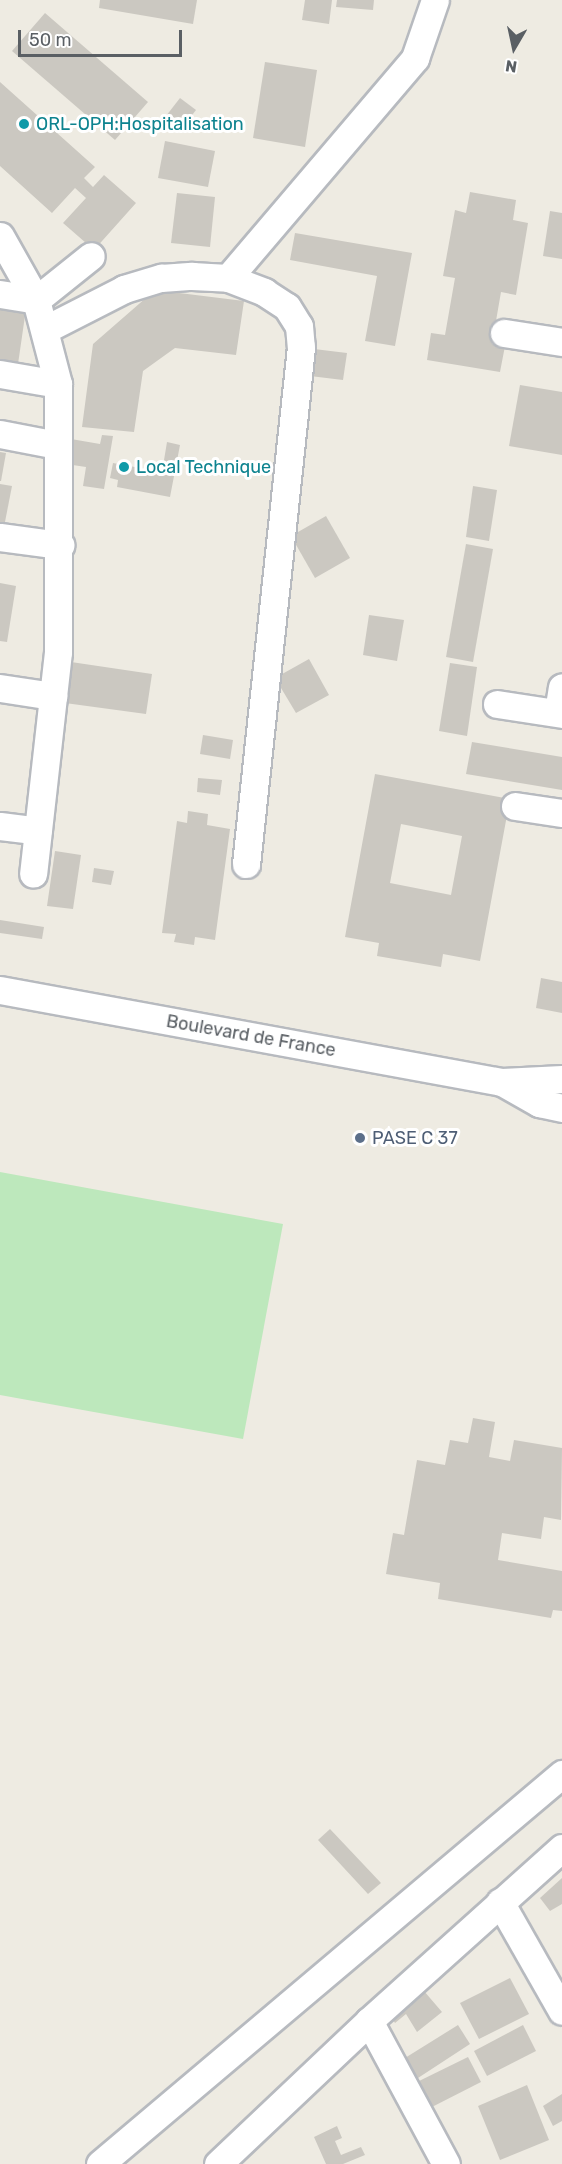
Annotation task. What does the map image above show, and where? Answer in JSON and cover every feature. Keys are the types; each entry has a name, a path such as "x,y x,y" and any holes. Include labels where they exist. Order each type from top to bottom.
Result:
{"street":[{"path":"228,278 416,58 435,0"},
{"path":"0,236 36,300 46,329 58,384 60,545 53,696 33,874"},
{"path":"0,294 36,300 91,256"},
{"path":"46,329 124,289 152,281 228,278 264,292 287,307 299,326 301,348 246,864"},
{"path":"504,333 562,342"},
{"path":"0,374 58,384"},
{"path":"0,434 57,445"},
{"path":"0,537 60,545"},
{"path":"0,688 53,696"},
{"path":"497,704 561,705"},
{"path":"515,806 562,813"},
{"path":"0,826 38,831"},
{"name":"Boulevard de France","path":"0,990 502,1082 562,1079"},
{"name":"Boulevard de France","path":"502,1082 539,1103 562,1108"},
{"path":"100,2164 562,1774"},
{"path":"227,2161 369,2021 562,1848"},
{"path":"500,1902 562,2011"},
{"path":"369,2021 446,2164"}],"green space":[{"path":"0,1172 283,1224 243,1439 0,1395"}],"building":[{"path":"100,0 197,0 193,24 99,8"},
{"path":"305,0 332,0 329,24 302,20"},
{"path":"337,0 374,0 373,10 336,7"},
{"path":"45,13 148,102 115,140 12,51"},
{"path":"265,62 317,70 305,147 253,138"},
{"name":"ORL-OPH:Hospitalisation","path":"0,82 95,167 84,178 93,187 104,175 136,203 94,250 63,223 86,198 75,188 52,213 0,166"},
{"path":"180,98 196,110 182,128 166,116"},
{"path":"165,141 215,151 208,187 158,178"},
{"path":"470,192 516,200 513,220 528,223 516,295 501,292 492,344 505,346 500,372 427,360 431,333 445,335 455,278 443,276 455,210 466,213"},
{"path":"177,193 215,197 210,247 171,243"},
{"path":"550,211 562,213 562,259 543,256"},
{"path":"295,233 412,253 395,346 365,341 377,276 290,260"},
{"path":"155,290 244,301 236,355 175,348 143,371 134,432 82,427 93,344"},
{"path":"0,305 26,309 18,364 0,362"},
{"path":"314,349 347,353 343,380 310,376"},
{"path":"520,385 562,392 562,455 509,446"},
{"path":"102,435 113,436 104,489 83,486 86,467 66,464 71,439 100,444"},
{"name":"Local Technique","path":"167,442 180,445 170,497 117,487 118,480 110,478 113,463 162,472"},
{"path":"0,452 6,453 1,481 0,481"},
{"path":"0,484 12,486 4,527 0,526"},
{"path":"473,486 497,490 489,541 466,537"},
{"path":"326,516 350,558 315,578 291,536"},
{"path":"466,544 493,549 473,662 446,657"},
{"path":"0,583 16,586 7,642 0,641"},
{"path":"369,615 404,620 397,661 363,655"},
{"path":"309,659 329,695 296,713 275,678"},
{"path":"71,662 152,674 146,714 65,703"},
{"path":"450,663 477,667 467,736 439,731"},
{"path":"203,735 233,740 230,759 200,754"},
{"path":"472,742 562,757 562,790 466,774"},
{"path":"375,774 510,799 480,961 443,954 441,967 377,956 379,943 345,937","holes":["401,824 462,836 451,895 390,883"]},
{"path":"198,778 222,780 220,795 197,792"},
{"path":"188,811 208,814 207,825 230,829 215,940 195,937 194,945 174,942 176,934 162,933 177,821 187,823"},
{"path":"55,851 81,855 73,909 47,906"},
{"path":"94,868 114,871 111,885 92,882"},
{"path":"0,920 44,927 42,939 0,933"},
{"path":"541,978 562,982 562,1013 536,1008"},
{"path":"473,1418 495,1422 489,1457 510,1461 514,1440 562,1448 561,1520 544,1517 541,1539 502,1533 498,1560 562,1571 562,1611 553,1610 551,1618 438,1599 440,1583 386,1574 393,1533 404,1535 417,1460 445,1465 450,1440 468,1443"},
{"path":"330,1829 381,1883 368,1894 318,1840"},
{"path":"562,1878 562,1904 550,1911 540,1898"},
{"path":"510,1978 529,2014 479,2039 460,2003"},
{"path":"418,1984 442,2012 417,2032 406,2014 395,2023 385,2007"},
{"path":"458,2025 470,2044 418,2078 405,2058"},
{"path":"523,2025 536,2051 487,2076 474,2051"},
{"path":"468,2057 481,2082 428,2109 415,2083"},
{"path":"527,2085 549,2140 500,2160 478,2106"},
{"path":"562,2094 562,2121 553,2126 543,2106"},
{"path":"337,2126 342,2138 335,2141 341,2155 361,2147 365,2155 343,2164 326,2164 314,2137"}],"place":[{"name":"ORL-OPH:Hospitalisation","path":"24,124"},
{"name":"Local Technique","path":"124,467"},
{"name":"PASE C 37","path":"360,1138"}]}
